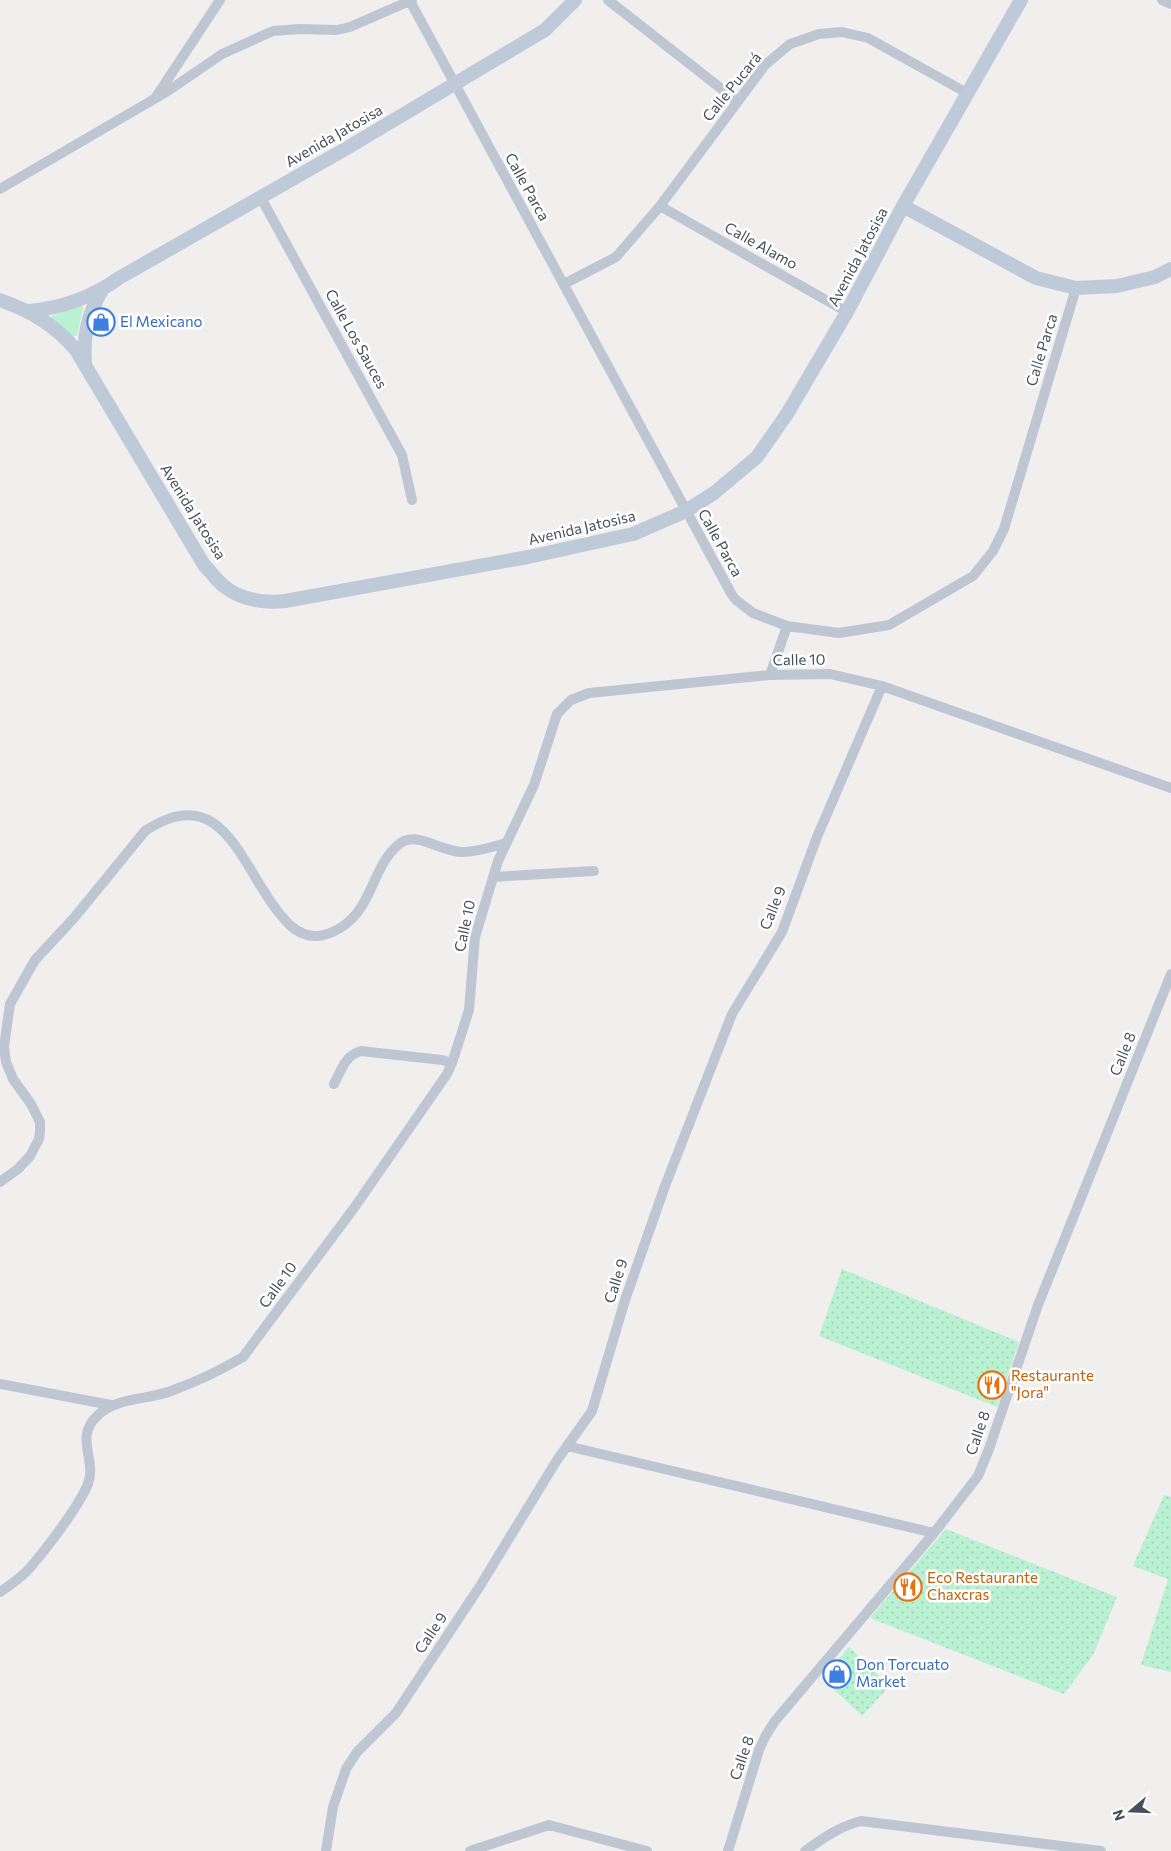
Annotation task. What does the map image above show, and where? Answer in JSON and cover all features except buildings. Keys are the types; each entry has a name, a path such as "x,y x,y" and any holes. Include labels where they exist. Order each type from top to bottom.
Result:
{"street":[{"path":"156,97 220,0"},
{"path":"0,189 168,91 222,54 273,31 299,29 337,30 366,20 411,0"},
{"name":"Calle Parca","path":"411,0 454,85 686,511 736,600 753,613 787,626 839,633 889,625 973,576 993,551 1004,529 1076,288"},
{"name":"Avenida Jatosisa","path":"29,311 68,305 102,290 119,278 261,198 545,30 575,0"},
{"path":"608,0 737,101"},
{"name":"Avenida Jatosisa","path":"0,300 29,311 55,328 71,344 85,363 204,565 225,587 239,596 268,602 285,602 528,557 633,534 686,511 714,494 757,456 787,414 848,312 903,206 1021,0"},
{"path":"1162,0 1171,4"},
{"name":"Calle Pucará","path":"564,284 616,257 660,206 737,101 766,65 790,44 819,34 842,32 868,38 967,93"},
{"name":"Calle Los Sauces","path":"261,198 402,456 412,500"},
{"name":"Calle Alamo","path":"660,206 848,312"},
{"path":"903,206 1036,278 1076,288 1117,286 1155,277 1171,268"},
{"name":"Avenida Jatosisa","path":"85,363 86,325 92,306 102,290"},
{"path":"770,675 787,626"},
{"name":"Calle 10","path":"0,1592 26,1572 72,1511 88,1483 90,1459 85,1436 88,1427 97,1415 111,1405 170,1392 223,1369 243,1357 354,1208 446,1074 452,1063 469,1010 475,937 498,861 534,785 557,714 571,700 590,693 770,675 830,674 882,686 1171,788"},
{"name":"Calle 9","path":"326,1851 333,1807 346,1769 357,1752 396,1712 480,1586 567,1446 592,1411 626,1300 665,1186 732,1014 782,932 817,837 882,686"},
{"path":"0,1182 18,1169 30,1156 39,1140 40,1131 40,1122 13,1080 6,1062 4,1048 10,1004 35,960 74,918 144,831 158,822 179,814 193,814 215,823 232,840 262,890 288,924 303,933 313,936 326,935 338,930 357,914 386,859 402,842 420,839 438,847 463,852 506,843"},
{"path":"493,877 594,871"},
{"name":"Calle 8","path":"728,1851 759,1750 766,1735 781,1714 972,1486 984,1464 1038,1305 1171,974"},
{"path":"334,1084 348,1057 361,1051 442,1060 452,1063"},
{"path":"0,1384 111,1405"},
{"path":"567,1446 934,1533"},
{"path":"805,1851 837,1830 861,1821 1101,1851"},
{"path":"470,1851 549,1825 646,1851"}],"green space":[{"path":"78,306 83,308 77,336 73,336 50,317"},
{"path":"842,1269 1019,1342 997,1407 819,1336"},
{"path":"1164,1495 1171,1497 1171,1672 1141,1665 1168,1579 1133,1566"},
{"path":"946,1529 1117,1597 1093,1655 1064,1694 870,1618"},
{"path":"849,1647 890,1686 862,1716 822,1678"}],"place":[{"name":"El Mexicano","path":"101,322"},
{"name":"Restaurante \"Jora\"","path":"992,1385"},
{"name":"Eco Restaurante Chaxcras","path":"908,1587"},
{"name":"Don Torcuato Market","path":"837,1674"}]}
